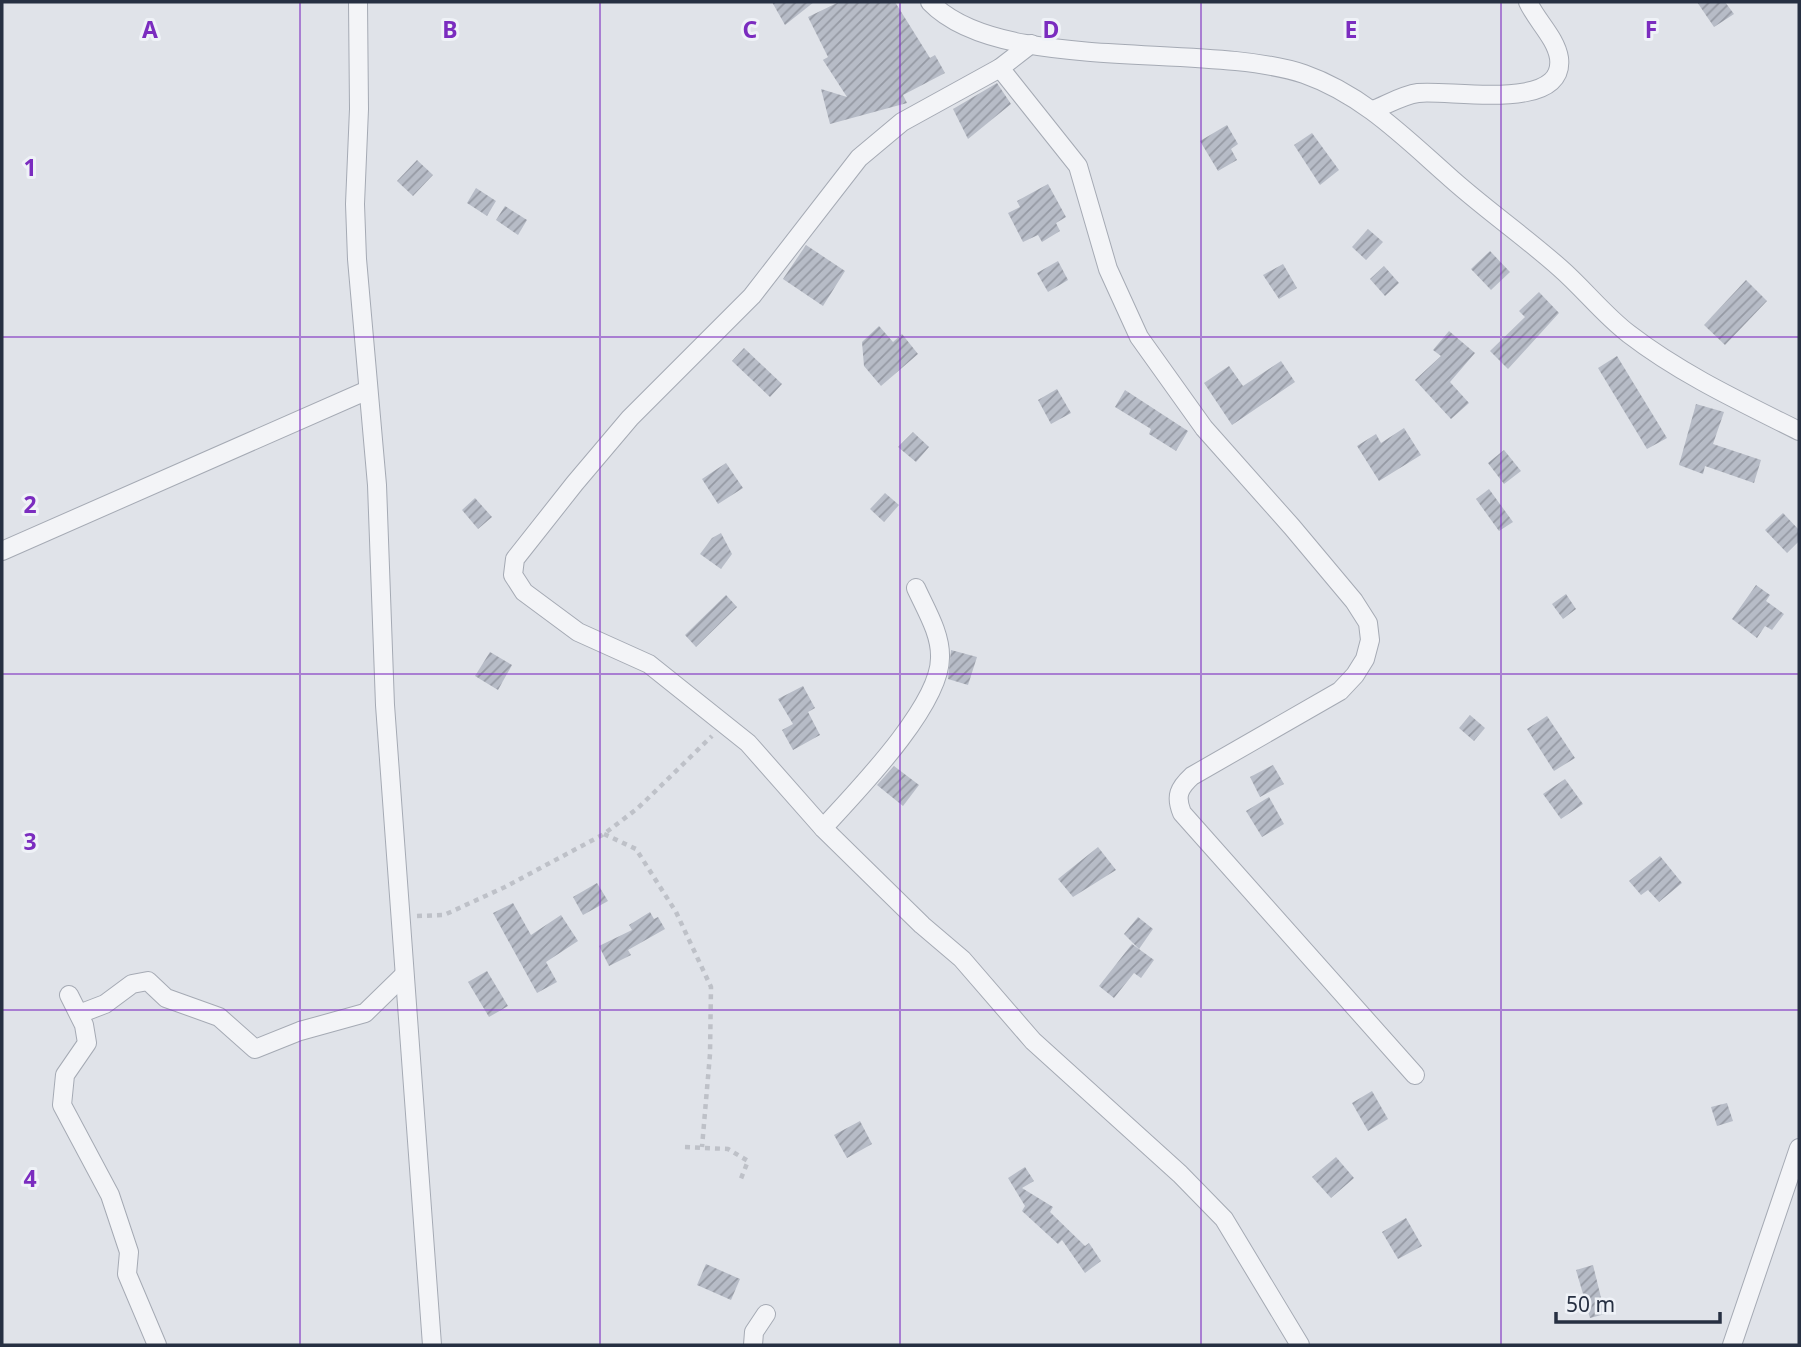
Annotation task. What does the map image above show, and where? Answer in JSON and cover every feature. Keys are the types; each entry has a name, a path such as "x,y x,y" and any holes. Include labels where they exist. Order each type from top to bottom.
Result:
{"street":[{"path":"358,2 359,108 355,204 377,485 385,705 399,917 432,1345"},
{"path":"930,2 964,26 1031,44 1065,50 1244,61 1279,67 1332,85 1373,110 1458,185 1562,270 1628,333 1713,388 1799,431"},
{"path":"1373,110 1415,93 1511,94 1533,92 1546,87 1556,74 1560,62 1558,52 1528,2"},
{"path":"1031,44 1000,68 902,122 859,158 752,296 631,418 515,559 513,575 524,592 578,632 649,664 748,743 823,828 922,925 962,959 1033,1041 1180,1174 1224,1219 1300,1345"},
{"path":"1000,68 1078,166 1108,269 1139,337 1204,428 1301,538 1368,623 1370,640 1365,659 1355,676 1339,691 1192,776 1181,786 1178,803 1182,813 1415,1075"},
{"path":"2,551 368,390"},
{"path":"823,828 893,752 938,676 941,657 935,629 916,588"},
{"path":"79,1014 105,1004 132,984 148,981 166,998 219,1017 255,1049 300,1031 365,1013 403,975"},
{"path":"69,995 79,1014 87,1043 65,1075 62,1105 110,1195 129,1252 127,1275 157,1345"},
{"path":"1732,1345 1799,1148"},
{"path":"753,1345 754,1332 766,1314"}],"path":[{"path":"399,917 444,915 505,887 604,834 684,766 724,722"},
{"path":"604,834 636,849 676,912 711,987 710,1054 702,1147"},
{"path":"685,1147 729,1149 748,1161 740,1181"}],"building":[{"path":"772,2 814,2 785,25"},
{"path":"839,2 895,2 930,58 935,55 945,73 903,95 907,103 830,124 821,89 847,97 823,60 828,57 808,17"},
{"path":"1697,2 1725,2 1734,14 1714,27"},
{"path":"997,83 1011,104 968,139 953,109"},
{"path":"1227,125 1238,144 1231,149 1237,160 1218,171 1200,141"},
{"path":"1312,133 1339,170 1320,185 1294,145"},
{"path":"417,160 433,175 413,196 397,181"},
{"path":"1048,184 1066,217 1056,223 1060,231 1042,242 1038,235 1023,242 1008,213 1020,207 1017,201"},
{"path":"476,188 496,201 487,216 467,203"},
{"path":"505,206 527,220 518,235 496,220"},
{"path":"1368,229 1383,242 1366,260 1352,247"},
{"path":"806,245 845,271 823,306 783,279"},
{"path":"1490,251 1510,272 1491,290 1471,269"},
{"path":"1058,261 1068,280 1048,292 1037,273"},
{"path":"1283,264 1297,288 1279,299 1263,275"},
{"path":"1384,266 1399,283 1385,296 1370,279"},
{"path":"1746,280 1767,301 1725,345 1704,325"},
{"path":"1539,292 1559,313 1508,369 1490,351 1525,317 1519,311"},
{"path":"879,326 893,342 902,334 918,354 881,386 864,366 862,342"},
{"path":"1449,331 1475,353 1450,382 1469,403 1451,419 1415,380 1441,356 1433,350"},
{"path":"744,348 782,384 770,397 732,361"},
{"path":"1617,356 1667,438 1647,449 1598,368"},
{"path":"1281,361 1295,382 1232,425 1204,383 1229,366 1243,386"},
{"path":"1057,389 1071,413 1051,424 1038,400"},
{"path":"1125,390 1188,431 1176,451 1149,434 1151,429 1115,407"},
{"path":"1696,404 1724,412 1713,444 1761,460 1754,483 1705,466 1703,474 1679,465"},
{"path":"1404,428 1421,455 1379,481 1357,446 1376,434 1381,443"},
{"path":"913,432 929,447 916,462 898,447"},
{"path":"1504,450 1521,471 1504,484 1488,463"},
{"path":"726,463 743,488 718,504 702,479"},
{"path":"1489,489 1513,522 1499,531 1476,499"},
{"path":"885,493 899,505 884,522 870,509"},
{"path":"475,498 492,517 478,529 462,510"},
{"path":"1783,513 1799,530 1799,541 1787,553 1765,530"},
{"path":"721,533 732,554 721,569 700,554 712,538"},
{"path":"1756,585 1770,595 1766,601 1784,614 1772,630 1765,626 1757,638 1732,619"},
{"path":"1566,594 1576,609 1563,619 1552,604"},
{"path":"726,595 737,607 696,647 685,635"},
{"path":"951,650 977,657 968,685 948,679"},
{"path":"490,652 512,665 498,690 475,676"},
{"path":"803,686 815,708 808,712 820,735 793,750 782,730 793,724 778,699"},
{"path":"1470,715 1485,728 1474,741 1459,728"},
{"path":"1547,716 1575,758 1554,771 1527,729"},
{"path":"1273,765 1284,784 1260,797 1250,777"},
{"path":"894,766 919,785 903,806 877,785"},
{"path":"1565,779 1583,804 1561,819 1543,794"},
{"path":"1269,797 1284,824 1262,837 1246,811"},
{"path":"1098,847 1116,870 1073,897 1058,879"},
{"path":"1660,856 1682,883 1659,902 1648,890 1641,895 1629,881"},
{"path":"597,883 608,901 583,915 573,897"},
{"path":"513,903 531,935 561,915 578,941 546,962 557,982 537,993 493,913"},
{"path":"650,912 654,919 658,917 665,929 628,950 631,955 609,966 599,946 632,930 629,925"},
{"path":"1138,917 1153,929 1139,949 1124,934"},
{"path":"1132,944 1154,960 1141,978 1134,973 1114,998 1099,986"},
{"path":"487,971 508,1006 489,1017 468,982"},
{"path":"1372,1091 1388,1119 1368,1131 1352,1103"},
{"path":"1727,1103 1733,1121 1717,1126 1711,1107"},
{"path":"860,1121 872,1144 847,1158 834,1135"},
{"path":"1336,1157 1354,1178 1331,1198 1312,1177"},
{"path":"1025,1167 1034,1181 1022,1188 1053,1207 1050,1212 1085,1246 1089,1243 1101,1261 1085,1273 1062,1240 1058,1244 1022,1211 1025,1206 1008,1178"},
{"path":"1406,1218 1422,1246 1398,1259 1382,1232"},
{"path":"706,1264 740,1279 731,1300 697,1285"},
{"path":"1593,1265 1605,1314 1590,1318 1576,1270"}]}
